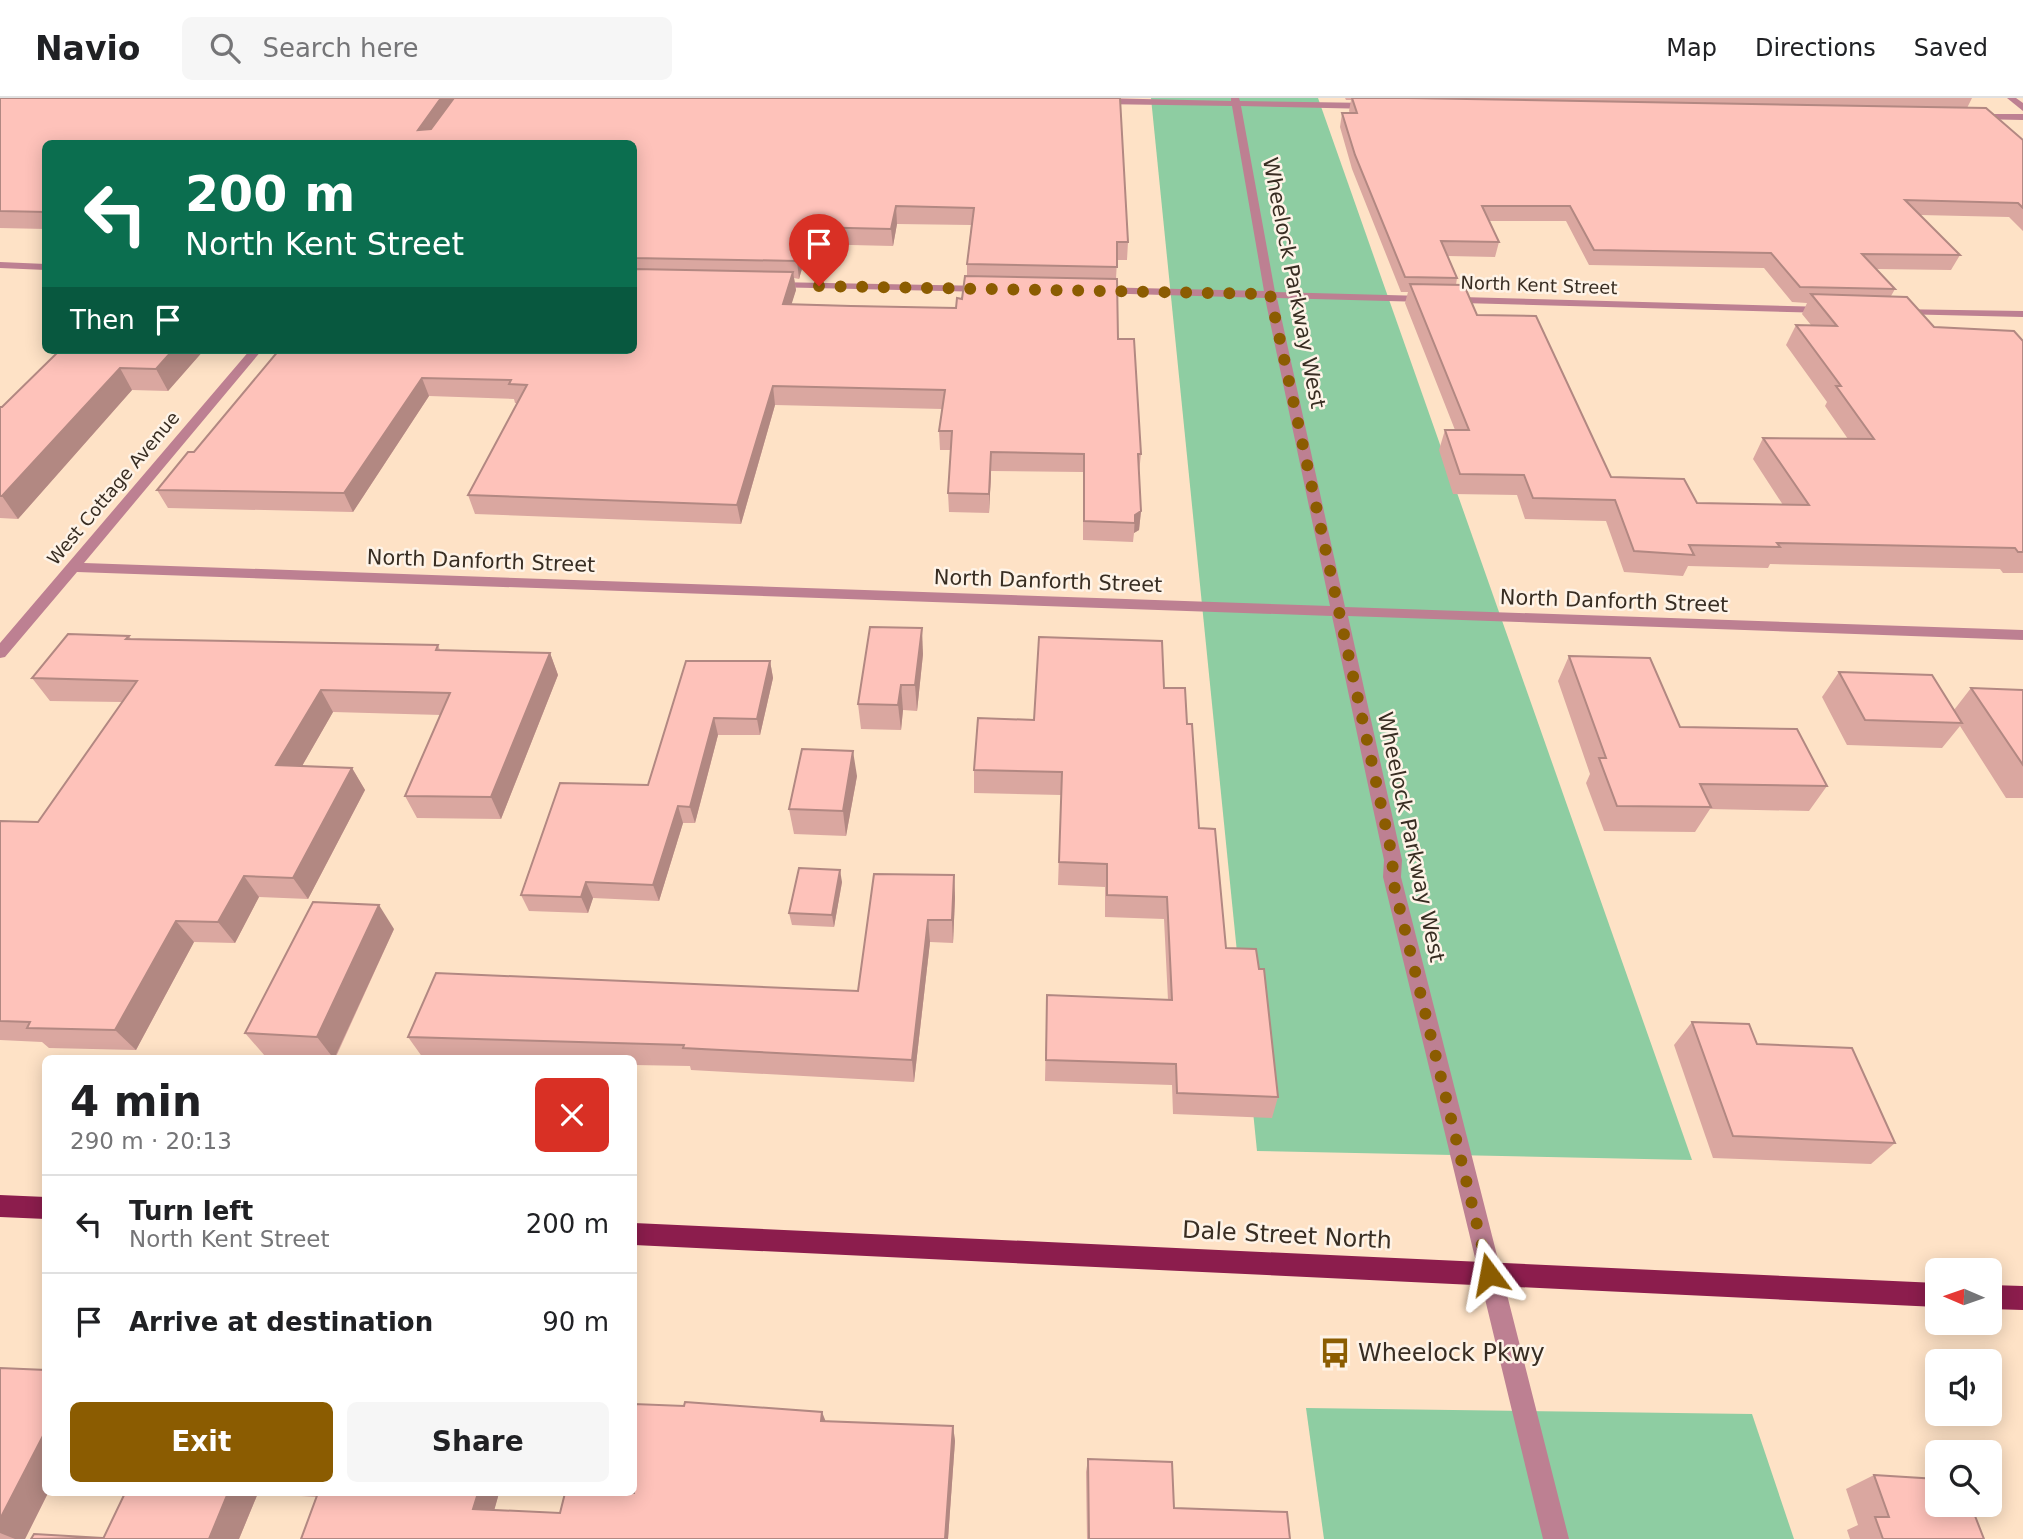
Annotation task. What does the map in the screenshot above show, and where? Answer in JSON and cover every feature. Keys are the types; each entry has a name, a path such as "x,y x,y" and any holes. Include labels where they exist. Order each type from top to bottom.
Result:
{"main road":[{"path":"0,1206 42,1208"},
{"name":"Dale Street North","path":"637,1234 1925,1293"},
{"path":"2002,1297 2023,1298"}],"street":[{"path":"2011,98 2023,108"},
{"path":"1089,101 1236,101 1388,106"},
{"name":"Wheelock Parkway West","path":"1236,101 1270,294 1393,860 1392,877 1556,1539"},
{"path":"1956,116 2023,117"},
{"path":"0,265 42,267"},
{"path":"758,284 1006,289"},
{"name":"North Kent Street","path":"1088,290 1845,310"},
{"path":"1886,311 2023,314"},
{"name":"West Cottage Avenue","path":"0,653 253,354"},
{"name":"North Danforth Street","path":"71,567 2023,635"}],"green space":[{"path":"1151,98 1318,98 1692,1160 1257,1151"},
{"path":"1306,1408 1752,1414 1794,1539 1324,1539"}],"building":[{"path":"0,98 441,98 418,130 431,129 454,98 1120,98 1128,242 1117,242 1117,267 967,264 974,208 896,206 891,229 807,227 797,261 637,258 637,140 42,140 42,212 0,211"},
{"path":"1352,98 1986,108 2023,140 2023,208 2018,203 1905,200 1960,255 1862,254 1895,289 1800,287 1771,253 1594,250 1570,206 1482,206 1499,242 1441,241 1457,278 1405,277 1355,155 1342,113 1357,113"},
{"path":"637,269 793,272 783,304 851,306 956,308 957,298 962,299 965,276 1117,279 1118,339 1134,339 1141,454 1138,454 1141,511 1135,515 1135,523 1084,521 1084,454 991,452 989,494 948,493 952,431 939,431 945,390 773,386 737,505 468,495 527,385 509,384 511,380 422,378 344,493 157,490 188,452 194,452 276,354 637,354"},
{"path":"1410,284 1464,285 1477,315 1536,316 1611,477 1684,479 1697,503 1809,505 1763,438 1874,439 1836,386 1841,386 1796,325 1837,326 1811,294 1907,297 1934,327 2014,331 2023,341 2023,552 2018,552 2015,548 1777,543 1780,547 1689,545 1694,555 1634,551 1615,500 1533,498 1524,475 1460,474 1445,430 1469,430"},
{"path":"56,354 169,354 156,369 120,368 0,496 2,407"},
{"path":"870,627 922,628 915,685 901,685 898,705 858,704"},
{"path":"68,634 129,636 126,639 438,645 436,650 550,653 491,797 405,796 450,693 321,690 276,765 352,768 293,878 244,876 218,922 176,921 115,1030 27,1028 30,1022 0,1021 0,821 38,822 137,681 32,678"},
{"path":"1039,637 1162,641 1164,688 1185,688 1187,724 1192,724 1199,828 1215,829 1226,948 1256,949 1259,969 1264,969 1278,1097 1177,1093 1176,1064 1046,1060 1047,995 1172,1000 1167,897 1107,895 1107,864 1059,862 1062,772 974,770 978,718 1034,720"},
{"path":"1569,656 1650,658 1680,727 1797,729 1827,786 1700,784 1711,807 1617,806 1599,758 1606,758"},
{"path":"686,661 770,661 757,719 714,718 690,807 678,806 653,885 586,882 581,897 521,895 560,783 648,785"},
{"path":"1839,672 1932,675 1962,723 1865,720"},
{"path":"1971,688 2023,690 2023,765"},
{"path":"802,749 853,751 843,811 789,809"},
{"path":"799,868 840,870 832,915 789,913"},
{"path":"874,874 954,875 952,920 928,920 912,1060 683,1048 684,1045 408,1037 436,973 858,991"},
{"path":"313,902 379,905 317,1037 245,1033"},
{"path":"1692,1022 1749,1024 1757,1044 1852,1048 1895,1143 1733,1136"},
{"path":"0,1368 42,1370 42,1438 0,1519"},
{"path":"685,1402 822,1412 821,1421 953,1426 945,1539 301,1539 317,1496 477,1496 473,1509 560,1513 564,1496 637,1496 637,1404 684,1406"},
{"path":"1088,1459 1172,1462 1174,1508 1287,1512 1290,1539 1089,1539"},
{"path":"1874,1475 1925,1478 1925,1517 1975,1517 1984,1539 1883,1539 1875,1517 1889,1517"},
{"path":"124,1496 227,1496 209,1539 103,1539"},
{"path":"34,1534 103,1538 31,1539"}],"place":[{"name":"Wheelock Pkwy","path":"1335,1353"}],"route":[{"path":"819,286 1270,294 1393,860 1392,877 1489,1274"}]}
